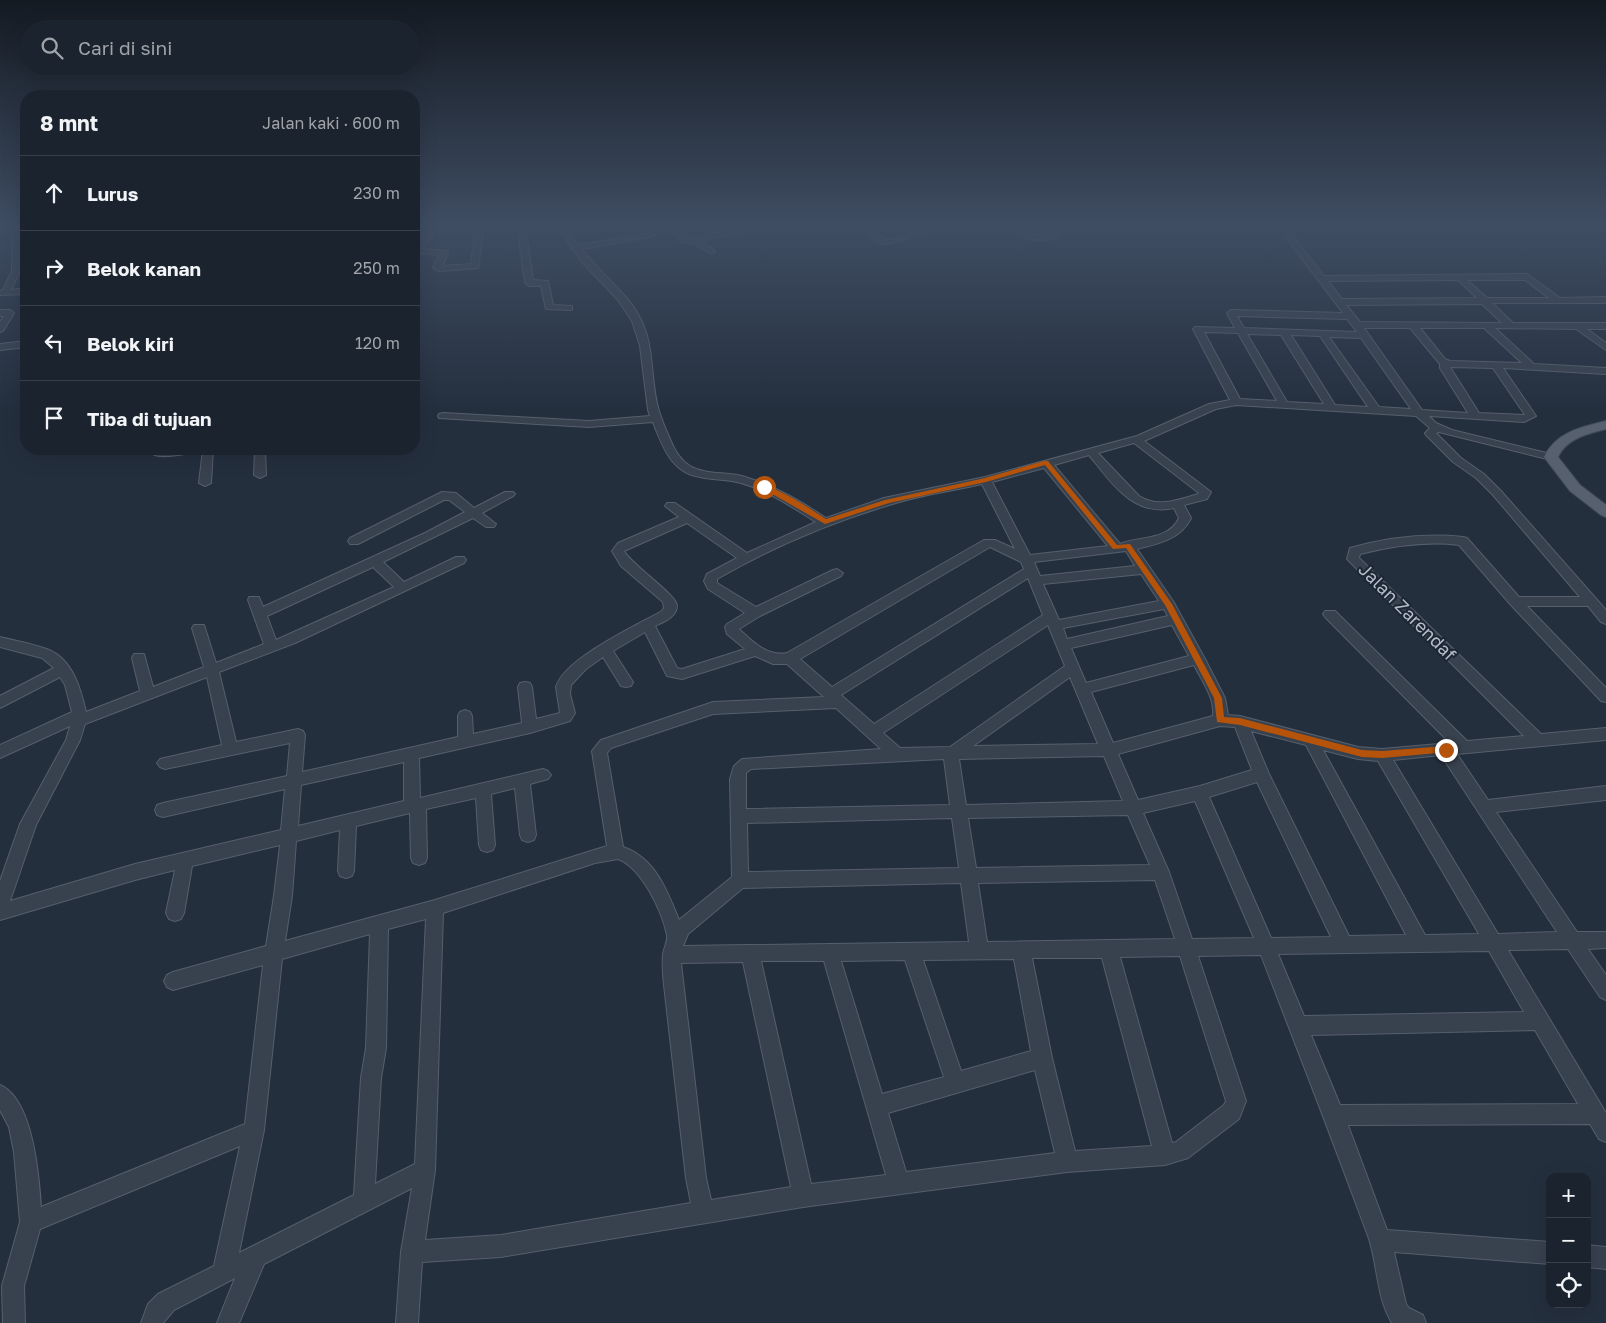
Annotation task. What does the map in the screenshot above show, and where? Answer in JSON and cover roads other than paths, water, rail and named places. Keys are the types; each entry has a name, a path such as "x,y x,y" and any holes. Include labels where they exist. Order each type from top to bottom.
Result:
{"main road":[{"path":"1606,426 1574,435 1554,449 1551,457 1575,488 1606,512"}],"street":[{"path":"546,287 549,307 569,308"},
{"path":"610,287 621,298 637,321 645,346 656,419 669,449 685,468 699,474 741,479 764,487 783,496 825,522"},
{"path":"1327,287 1364,335 1418,412 1438,428 1551,457"},
{"path":"1469,287 1511,326"},
{"path":"1540,287 1557,300"},
{"path":"3,292 20,291"},
{"path":"1339,302 1606,300"},
{"path":"1284,405 1231,316 1232,312 1350,316"},
{"path":"0,313 10,313 0,329"},
{"path":"1357,326 1606,326"},
{"path":"1414,326 1445,363 1606,371"},
{"path":"1487,326 1532,367"},
{"path":"1578,326 1606,347"},
{"path":"1236,402 1197,329 1364,335"},
{"path":"1284,332 1331,407"},
{"path":"1324,334 1375,409"},
{"path":"0,347 20,345"},
{"path":"1445,363 1444,368 1475,415"},
{"path":"755,613 712,586 711,577 746,558 825,522 888,501 986,480 1135,439 1213,406 1236,402 1524,418 1531,416 1496,365"},
{"path":"443,416 589,424 656,419"},
{"path":"1438,428 1430,433 1457,460 1480,476 1497,493 1606,619"},
{"path":"1091,451 1124,488 1148,506 1178,504 1185,500 1203,496 1205,492 1135,439"},
{"path":"205,484 207,455"},
{"path":"260,455 260,475"},
{"path":"1046,463 1144,569 1168,604 1218,698 1221,709 1220,720"},
{"path":"412,1252 501,1246 703,1211 803,1196 1067,1162 1165,1156 1181,1151 1232,1112 1236,1101 1161,872 1031,570 986,480"},
{"path":"260,614 375,561 509,494"},
{"path":"354,541 442,496 452,496 490,524"},
{"path":"616,851 599,751 606,744 713,708 836,698 1031,570 1164,537 1178,530 1185,518 1178,504"},
{"path":"671,506 746,558"},
{"path":"163,810 561,719 567,715 564,683 575,671 605,650 666,614 671,608 671,604 625,562 618,550 622,546 688,518"},
{"name":"Jalan Zarendaf","path":"1516,602 1463,541 1453,539 1427,541 1354,551 1353,559 1538,740"},
{"path":"837,573 755,613 732,628 732,631 756,651 774,660 782,661 988,543 995,544 1031,570 1144,569"},
{"path":"0,752 79,718 290,640 460,560"},
{"path":"375,561 402,588"},
{"path":"254,600 272,647"},
{"path":"1516,602 1530,600 1592,602"},
{"path":"1516,602 1606,697"},
{"path":"873,732 1053,620 1168,604"},
{"path":"1330,614 1465,748"},
{"path":"1064,645 1176,619"},
{"path":"648,625 672,672 677,674 756,651"},
{"path":"199,628 212,670 230,749"},
{"path":"0,642 46,654 56,661 72,684 79,718 73,740 28,824 0,906"},
{"path":"605,650 626,682"},
{"path":"139,658 148,694"},
{"path":"790,658 897,754"},
{"path":"1083,689 1198,658"},
{"path":"951,754 1073,668"},
{"path":"0,702 62,670"},
{"path":"525,687 530,727"},
{"path":"465,716 466,742"},
{"path":"740,880 739,770 747,762 897,754 1109,750 1220,720 1240,722 1358,753 1382,755 1606,734"},
{"path":"1240,722 1261,774 1344,944"},
{"path":"165,763 298,735 283,896 274,953 254,1130 224,1272"},
{"path":"1311,741 1419,942"},
{"path":"1446,750 1606,991"},
{"path":"412,753 419,858"},
{"path":"951,754 979,950"},
{"path":"1382,755 1606,1132"},
{"path":"739,816 1134,808 1200,793 1261,774"},
{"path":"0,912 135,872 543,775"},
{"path":"522,780 528,835"},
{"path":"482,789 487,845"},
{"path":"1200,793 1266,946 1334,1115 1380,1240 1396,1308 1401,1316 1415,1323"},
{"path":"1485,807 1606,793"},
{"path":"346,871 348,821"},
{"path":"173,981 435,908 586,858 616,851 630,856 650,875 676,936"},
{"path":"175,913 184,860"},
{"path":"703,1211 696,1178 673,984 672,955 676,936 692,918 740,880 1161,872"},
{"path":"408,1323 412,1252 424,1170 435,908"},
{"path":"364,1198 371,1078 376,1048 379,923"},
{"path":"672,955 1022,951 1419,942 1606,940"},
{"path":"1109,949 1165,1156"},
{"path":"911,951 956,1084"},
{"path":"1022,951 1042,1058 1067,1162"},
{"path":"830,952 899,1184"},
{"path":"750,953 803,1196"},
{"path":"1298,1026 1540,1021"},
{"path":"876,1106 1042,1058"},
{"path":"0,1095 10,1106 19,1127 24,1152 31,1222 7,1288 14,1323"},
{"path":"1334,1115 1596,1114"},
{"path":"31,1222 254,1130"},
{"path":"152,1323 156,1312 166,1302 364,1198 424,1170"},
{"path":"1380,1240 1546,1254"},
{"path":"228,1323 257,1254"},
{"path":"1591,1256 1606,1258"}]}
